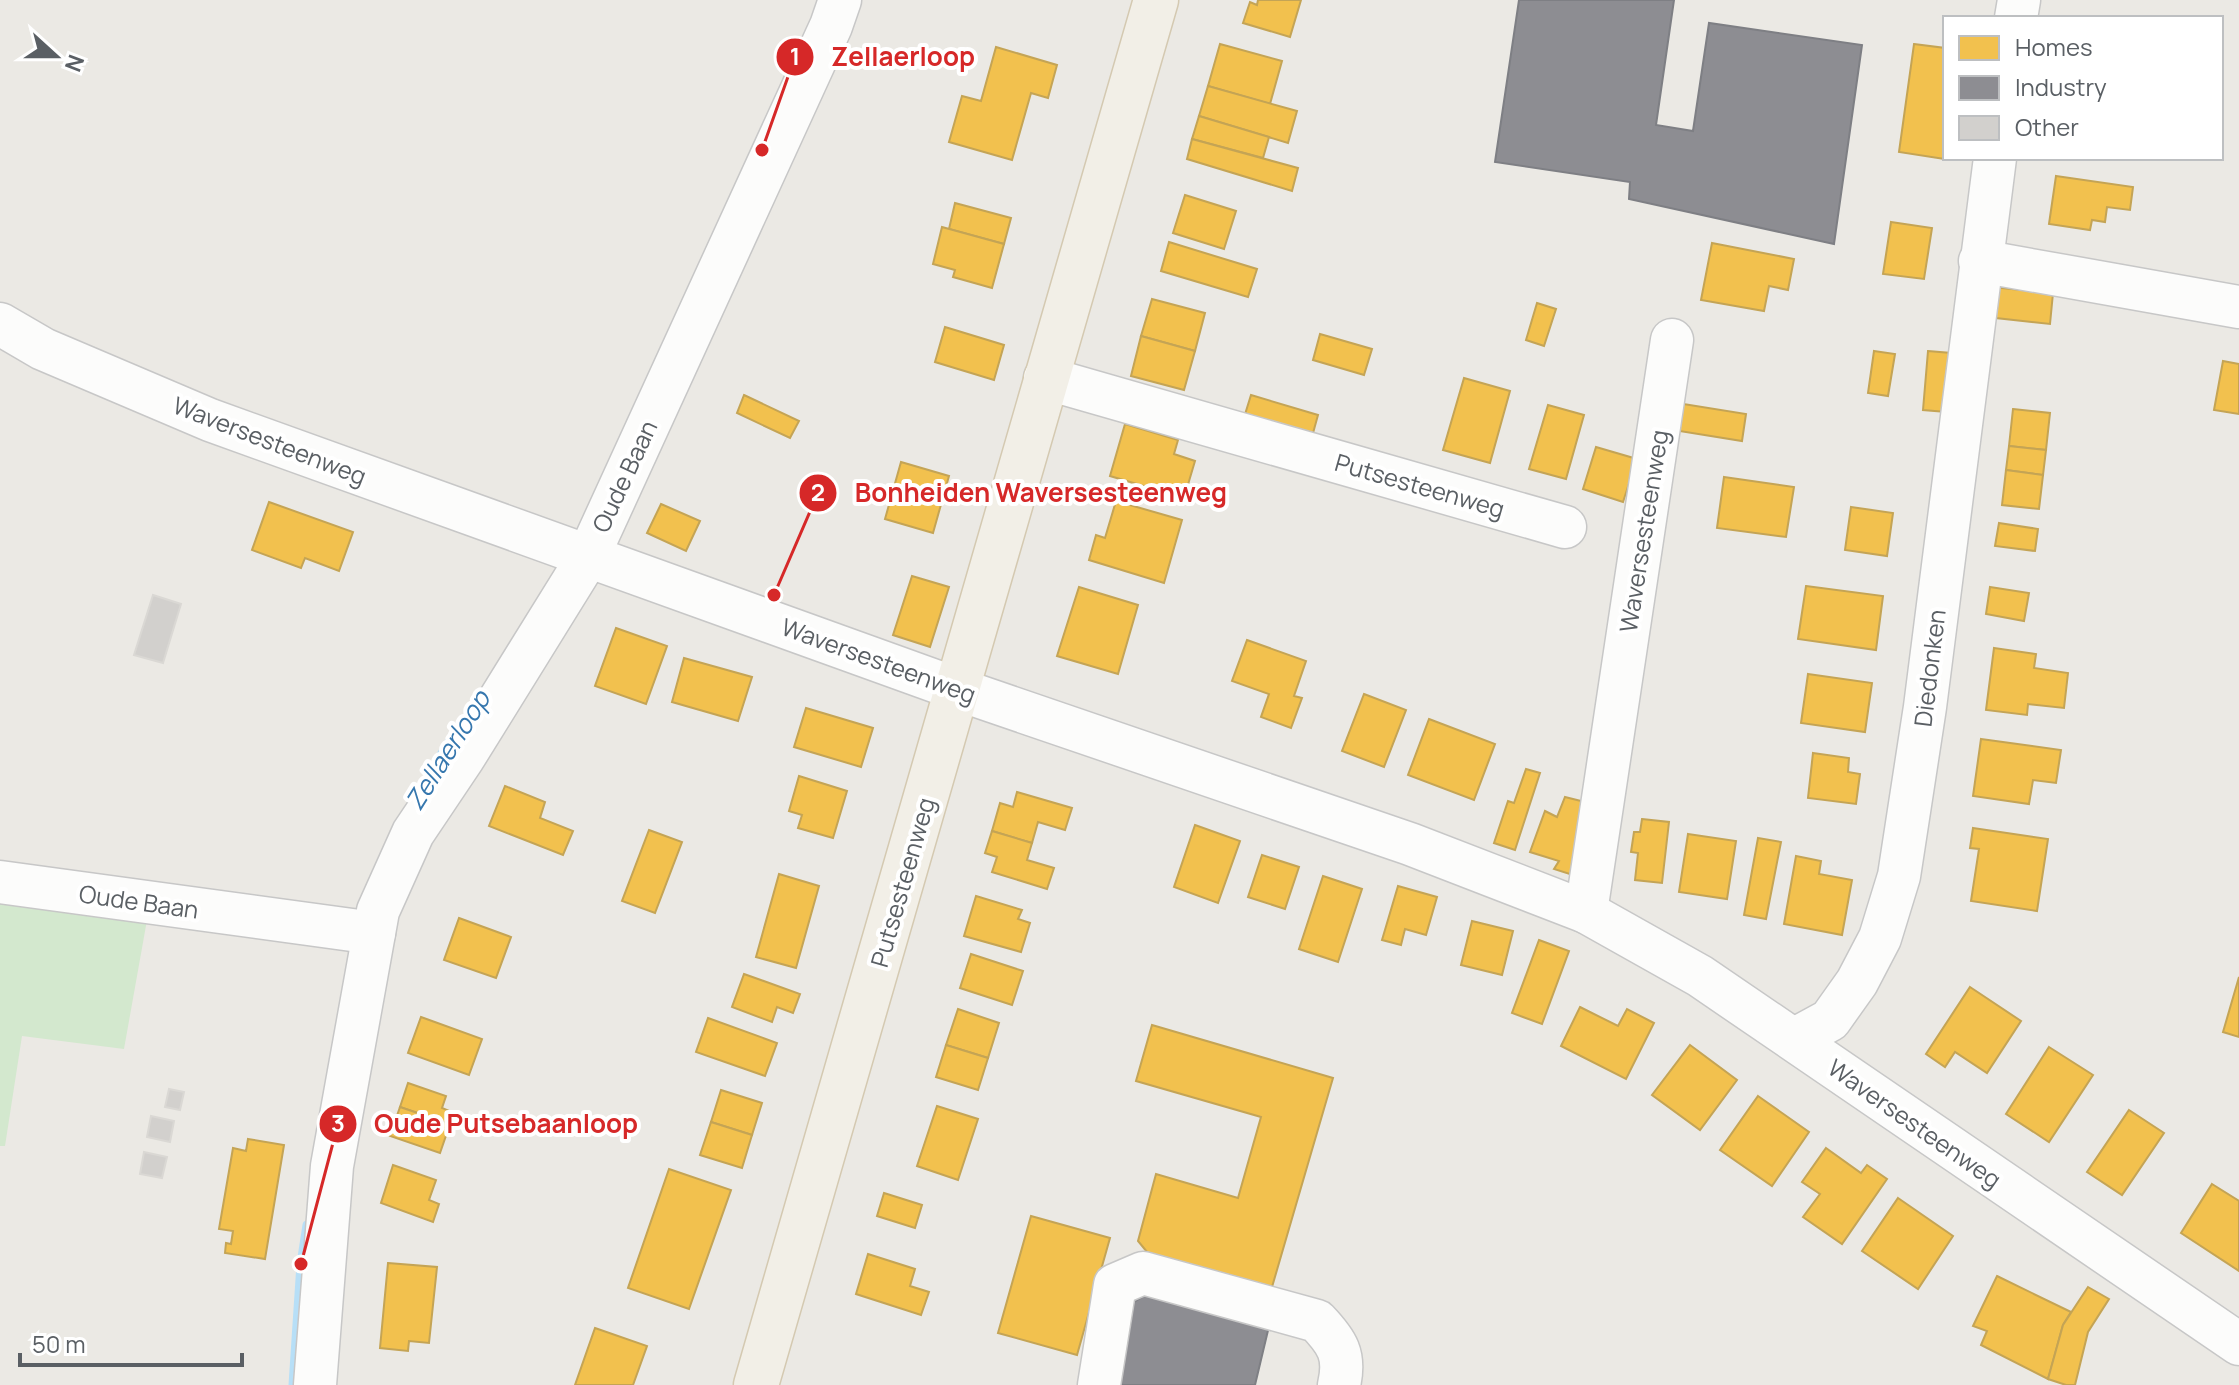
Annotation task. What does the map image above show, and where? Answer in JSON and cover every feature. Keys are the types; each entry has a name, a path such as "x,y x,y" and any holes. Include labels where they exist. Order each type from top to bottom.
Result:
{"main road":[{"name":"Putsesteenweg","path":"756,1385 1156,0"}],"street":[{"name":"Oude Baan","path":"315,1385 332,1166 378,911 413,833 588,557 825,40 840,0"},
{"name":"Diedonken","path":"1795,1039 1830,1020 1857,982 1880,938 1899,876 1925,707 1995,160"},
{"path":"1980,261 2239,307"},
{"name":"Waversesteenweg","path":"0,324 43,349 210,420 957,689 1410,844 1586,912 1700,976 2239,1344"},
{"name":"Waversesteenweg","path":"1586,912 1672,340"},
{"name":"Putsesteenweg","path":"1045,378 1565,527"},
{"name":"Oude Baan","path":"0,882 374,933"},
{"path":"1099,1385 1115,1285 1143,1273 1317,1321 1334,1339 1344,1366 1339,1385"}],"green space":[{"path":"0,902 147,920 124,1049 22,1036 5,1146 0,1146"}],"building: Homes":[{"path":"1258,0 1301,0 1290,37 1243,23 1250,2 1257,5"},
{"path":"1220,44 1282,61 1270,104 1208,86"},
{"path":"1914,44 1943,48 1943,159 1899,152"},
{"path":"996,47 1057,65 1048,98 1031,93 1012,160 949,142 962,96 981,101"},
{"path":"1208,86 1297,111 1288,143 1199,116"},
{"path":"1199,116 1269,137 1263,158 1192,139"},
{"path":"1192,139 1298,168 1292,191 1187,159"},
{"path":"2056,176 2133,187 2130,210 2107,207 2105,222 2092,220 2090,230 2049,224"},
{"path":"1185,195 1236,211 1224,249 1173,233"},
{"path":"955,203 1011,218 1004,244 949,229"},
{"path":"1891,222 1932,228 1924,279 1883,274"},
{"path":"942,227 1004,244 992,288 953,277 955,270 933,264"},
{"path":"1169,242 1257,269 1248,297 1161,271"},
{"path":"1712,243 1794,259 1788,290 1769,286 1764,311 1701,300"},
{"path":"1991,287 2053,293 2050,324 1987,317"},
{"path":"1152,299 1205,313 1195,351 1141,336"},
{"path":"1537,303 1556,309 1544,346 1526,340"},
{"path":"945,327 1004,345 994,380 935,362"},
{"path":"1320,334 1372,349 1364,375 1313,360"},
{"path":"1141,336 1195,351 1184,390 1131,376"},
{"path":"1874,351 1895,354 1888,396 1868,393"},
{"path":"1928,351 1963,354 1958,413 1923,410"},
{"path":"2223,361 2239,364 2239,414 2214,410"},
{"path":"1464,378 1510,391 1490,463 1443,450"},
{"path":"744,395 799,421 790,438 737,413"},
{"path":"1251,395 1318,415 1310,444 1242,424"},
{"path":"1671,402 1746,414 1742,441 1667,429"},
{"path":"1548,405 1584,415 1566,479 1529,469"},
{"path":"2013,409 2050,413 2046,450 2009,446"},
{"path":"1125,424 1178,440 1174,454 1195,461 1184,498 1110,476"},
{"path":"2009,446 2046,450 2043,475 2006,470"},
{"path":"1596,447 1637,459 1623,502 1583,489"},
{"path":"901,462 949,476 933,533 885,519"},
{"path":"2006,470 2043,475 2039,509 2002,505"},
{"path":"1724,477 1794,487 1786,537 1717,528"},
{"path":"1116,501 1182,520 1164,583 1089,560 1096,535 1105,538"},
{"path":"269,502 353,532 339,571 305,558 301,568 252,550"},
{"path":"661,504 700,521 686,551 647,533"},
{"path":"1851,507 1893,513 1887,556 1845,550"},
{"path":"1999,523 2038,529 2035,551 1995,546"},
{"path":"912,576 949,587 930,647 893,635"},
{"path":"1806,586 1883,596 1876,650 1798,639"},
{"path":"1079,587 1138,605 1118,674 1057,656"},
{"path":"1990,587 2029,593 2024,621 1986,614"},
{"path":"616,628 667,646 646,704 595,686"},
{"path":"1247,640 1306,661 1294,696 1302,698 1291,728 1261,717 1269,694 1232,681"},
{"path":"1994,648 2036,654 2034,668 2068,673 2064,708 2028,704 2027,715 1986,710"},
{"path":"684,658 752,677 738,721 672,702"},
{"path":"1808,674 1872,683 1865,732 1801,723"},
{"path":"1364,694 1406,710 1384,767 1342,751"},
{"path":"806,708 873,728 861,767 794,747"},
{"path":"1429,719 1495,744 1474,800 1408,775"},
{"path":"1981,739 2061,750 2056,783 2033,780 2029,804 1973,796"},
{"path":"1813,753 1849,758 1848,772 1860,774 1856,804 1808,798"},
{"path":"1526,769 1540,773 1515,850 1494,843 1508,801 1514,803"},
{"path":"799,776 847,791 833,838 798,828 802,815 789,811"},
{"path":"505,786 545,802 540,818 573,831 563,855 489,826"},
{"path":"1017,792 1072,808 1065,830 1038,822 1032,843 992,831 1000,803 1013,807"},
{"path":"1565,797 1593,804 1576,876 1554,869 1559,861 1530,852 1545,811 1557,817"},
{"path":"1642,819 1669,822 1662,883 1635,880 1638,853 1631,852 1634,832 1640,832"},
{"path":"1195,825 1240,841 1218,903 1174,887"},
{"path":"1973,828 2048,839 2037,911 1971,901 1979,849 1970,848"},
{"path":"649,830 682,842 655,913 622,901"},
{"path":"992,831 1032,843 1027,860 1054,868 1047,889 992,872 997,857 985,853"},
{"path":"1688,834 1736,841 1727,899 1679,892"},
{"path":"1758,838 1781,842 1766,919 1744,915"},
{"path":"1262,855 1299,867 1285,909 1248,897"},
{"path":"1796,856 1821,861 1819,874 1852,880 1842,935 1784,924"},
{"path":"779,874 819,886 796,968 756,957"},
{"path":"1323,876 1362,889 1338,962 1299,949"},
{"path":"1398,886 1437,897 1426,935 1405,929 1401,945 1382,940"},
{"path":"976,896 1022,910 1018,919 1030,923 1021,952 964,936"},
{"path":"459,918 511,937 496,978 444,960"},
{"path":"1472,921 1513,931 1502,975 1461,965"},
{"path":"1539,940 1569,951 1542,1024 1512,1013"},
{"path":"971,954 1023,971 1012,1005 960,988"},
{"path":"744,974 800,994 793,1013 777,1007 772,1022 732,1007"},
{"path":"2239,977 2239,1037 2223,1032"},
{"path":"1970,987 2021,1021 1987,1073 1955,1052 1945,1067 1926,1054"},
{"path":"1580,1007 1618,1026 1627,1009 1654,1023 1626,1079 1561,1046"},
{"path":"958,1009 999,1023 988,1058 946,1045"},
{"path":"421,1017 482,1039 469,1075 408,1053"},
{"path":"708,1018 777,1043 765,1076 696,1052"},
{"path":"1152,1025 1333,1078 1272,1287 1152,1258 1138,1241 1156,1174 1238,1198 1261,1117 1136,1081"},
{"path":"946,1045 988,1058 978,1090 936,1077"},
{"path":"1690,1045 1737,1080 1700,1130 1652,1095"},
{"path":"2049,1047 2093,1075 2049,1142 2006,1114"},
{"path":"408,1083 446,1096 442,1108 454,1113 450,1124 400,1107"},
{"path":"721,1090 762,1103 752,1135 711,1122"},
{"path":"1758,1096 1809,1132 1772,1186 1720,1150"},
{"path":"937,1106 978,1119 958,1180 917,1166"},
{"path":"400,1107 450,1124 440,1153 390,1136"},
{"path":"2129,1110 2164,1133 2122,1195 2087,1172"},
{"path":"711,1122 752,1135 742,1168 700,1155"},
{"path":"248,1139 284,1145 265,1259 225,1253 226,1243 231,1244 233,1231 219,1229 233,1148 246,1151"},
{"path":"1826,1148 1861,1173 1867,1165 1887,1179 1842,1244 1803,1217 1820,1194 1802,1182"},
{"path":"393,1165 436,1180 429,1200 439,1204 433,1222 381,1203"},
{"path":"669,1169 731,1190 689,1309 628,1288"},
{"path":"2212,1184 2239,1201 2239,1271 2181,1233"},
{"path":"884,1193 922,1205 915,1228 877,1216"},
{"path":"1898,1198 1953,1236 1918,1289 1862,1251"},
{"path":"1031,1216 1110,1238 1077,1355 998,1333"},
{"path":"868,1254 915,1269 910,1286 929,1292 921,1315 856,1294"},
{"path":"388,1263 437,1267 429,1343 409,1341 408,1351 380,1348"},
{"path":"1997,1276 2071,1312 2063,1325 2048,1379 1981,1345 1987,1331 1973,1326"},
{"path":"2088,1287 2109,1299 2088,1332 2075,1385 2066,1385 2048,1379 2063,1325"},
{"path":"595,1328 647,1346 633,1385 575,1385"}],"building: Industry":[{"path":"1519,0 1674,0 1656,125 1693,131 1709,23 1862,45 1834,244 1629,199 1630,182 1495,162"},
{"path":"1154,1290 1270,1322 1255,1385 1120,1385 1134,1302"}],"building: Other":[{"path":"153,595 181,604 163,663 134,655"},
{"path":"169,1089 184,1092 180,1110 165,1107"},
{"path":"151,1116 174,1121 170,1142 147,1137"},
{"path":"144,1152 167,1157 162,1178 140,1174"}],"waterway":[{"name":"Zellaerloop","path":"437,761 455,733"},
{"path":"293,1385 301,1264 307,1225"}],"place":[{"name":"Zellaerloop","path":"762,150"},
{"name":"Bonheiden Waversesteenweg","path":"774,595"},
{"name":"Oude Putsebaanloop","path":"301,1264"}]}
